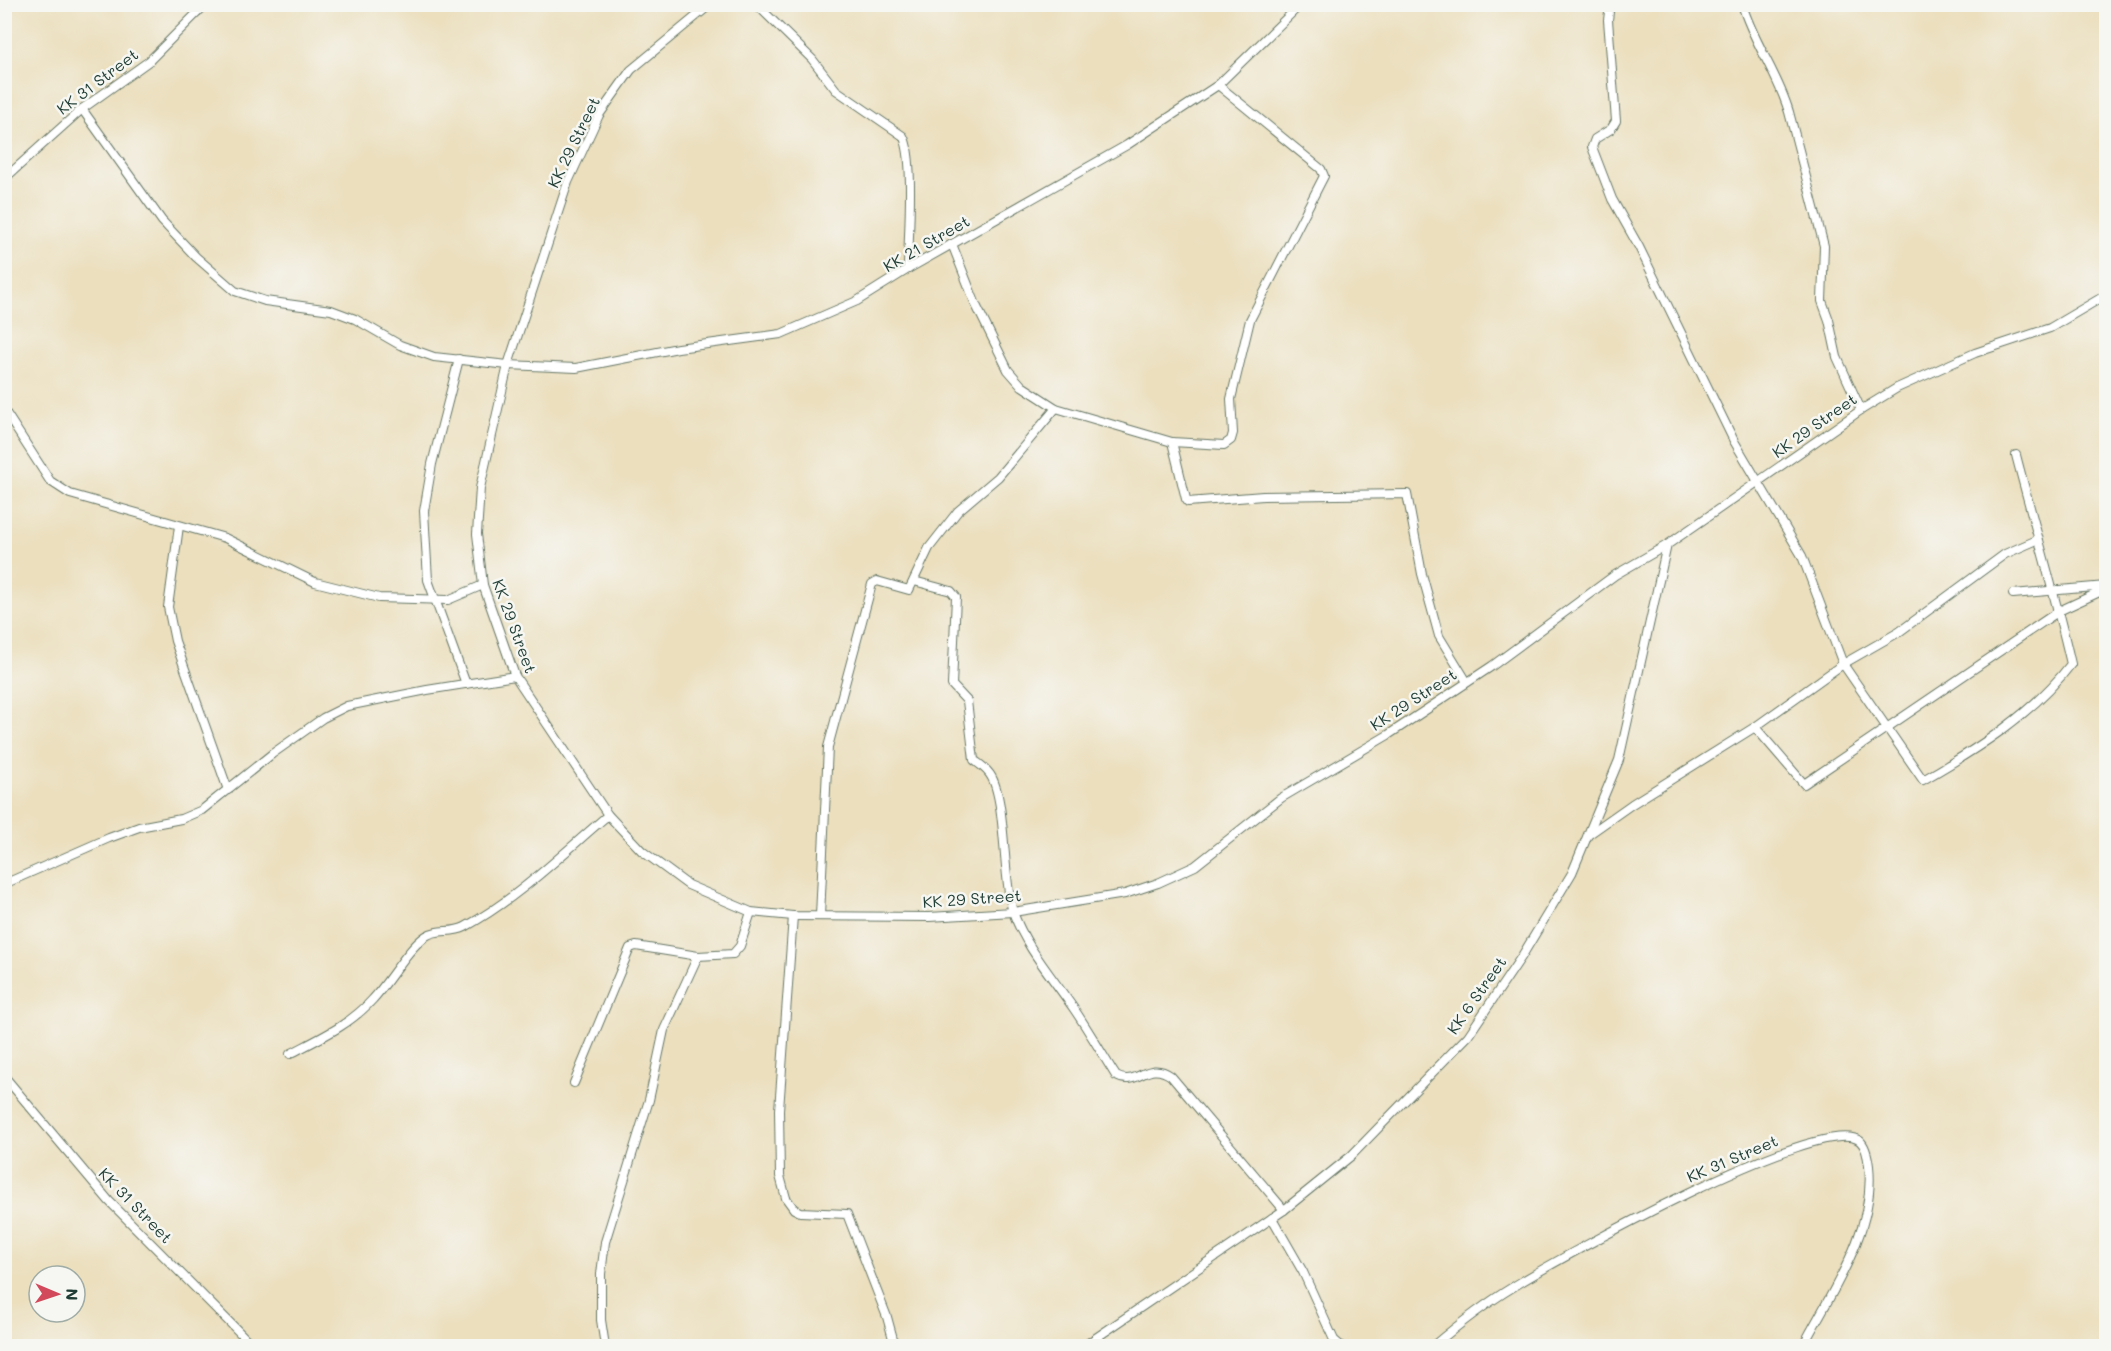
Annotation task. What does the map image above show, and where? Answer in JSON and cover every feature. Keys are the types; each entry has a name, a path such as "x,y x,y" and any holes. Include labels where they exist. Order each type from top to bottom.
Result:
{"street":[{"name":"KK 31 Street","path":"4,179 82,109 149,61 206,4"},
{"name":"KK 29 Street","path":"711,4 631,70 599,115 568,182 508,365 480,488 477,534 483,585 515,676 608,815 642,851 688,885 752,912 793,916 929,917 1013,912 1125,894 1158,883 1196,866 1281,798 1388,735 1467,682 1615,575 1666,545 1861,410 1897,388 1975,353 2050,328 2106,295"},
{"path":"756,4 812,59 836,90 903,136 908,143 908,269"},
{"name":"KK 21 Street","path":"82,109 162,221 196,257 235,291 265,301 331,310 356,319 400,345 434,357 508,365 576,368 678,348 781,334 857,301 908,269 1127,145 1218,85 1301,4"},
{"path":"1610,4 1608,20 1616,121 1611,129 1592,142 1593,152 1612,199 1639,247 1707,388 1757,483 1802,556 1844,664 1923,780 1974,751 2052,689 2071,664 2054,589 2037,540 2016,455"},
{"path":"1742,4 1749,28 1780,86 1789,112 1824,246 1822,302 1840,364 1861,410"},
{"path":"952,244 976,305 1008,370 1022,386 1056,408 1172,442 1224,445 1231,440 1231,399 1250,320 1324,176 1321,169 1218,85"},
{"path":"459,360 432,464 424,511 428,580 466,684"},
{"path":"820,916 828,747 869,591 877,581 909,590 929,548 958,511 998,477 1056,408"},
{"path":"4,410 50,481 62,491 225,538 315,582 379,598 448,600 483,585"},
{"path":"1172,442 1185,499 1188,502 1263,496 1407,494 1422,574 1439,636 1467,682"},
{"path":"179,526 168,607 176,641 228,790"},
{"path":"1588,836 1632,804 1755,727 1844,664 1899,632 2005,554 2037,540"},
{"name":"KK 6 Street","path":"1084,1347 1284,1210 1351,1155 1468,1036 1522,957 1572,873 1619,760 1666,545"},
{"path":"914,581 951,591 956,597 952,685 967,701 970,742 974,759 989,772 994,784 1005,873 1013,912 1032,949 1076,1012 1116,1076 1123,1080 1130,1079 1155,1069 1161,1069 1171,1076 1284,1210"},
{"path":"1755,727 1804,784 2059,611 2106,587"},
{"path":"2013,594 2054,589 2106,587"},
{"path":"4,884 109,838 139,827 181,819 202,810 323,718 347,706 515,676"},
{"path":"290,1054 348,1023 372,1001 427,936 440,930 463,928 511,897 608,815"},
{"path":"574,1083 630,948 636,946 698,956 733,954 740,946 752,912"},
{"path":"793,916 779,1110 780,1176 786,1198 794,1209 800,1212 847,1214 887,1317 895,1347"},
{"path":"605,1347 601,1320 601,1274 605,1242 649,1100 664,1030 698,956"},
{"name":"KK 31 Street","path":"4,1076 109,1202 253,1347"},
{"name":"KK 31 Street","path":"1433,1347 1511,1288 1668,1202 1769,1157 1812,1142 1844,1136 1855,1138 1860,1141 1868,1156 1869,1190 1865,1218 1854,1248 1803,1347"},
{"path":"1272,1218 1303,1272 1334,1340 1341,1347"}]}
